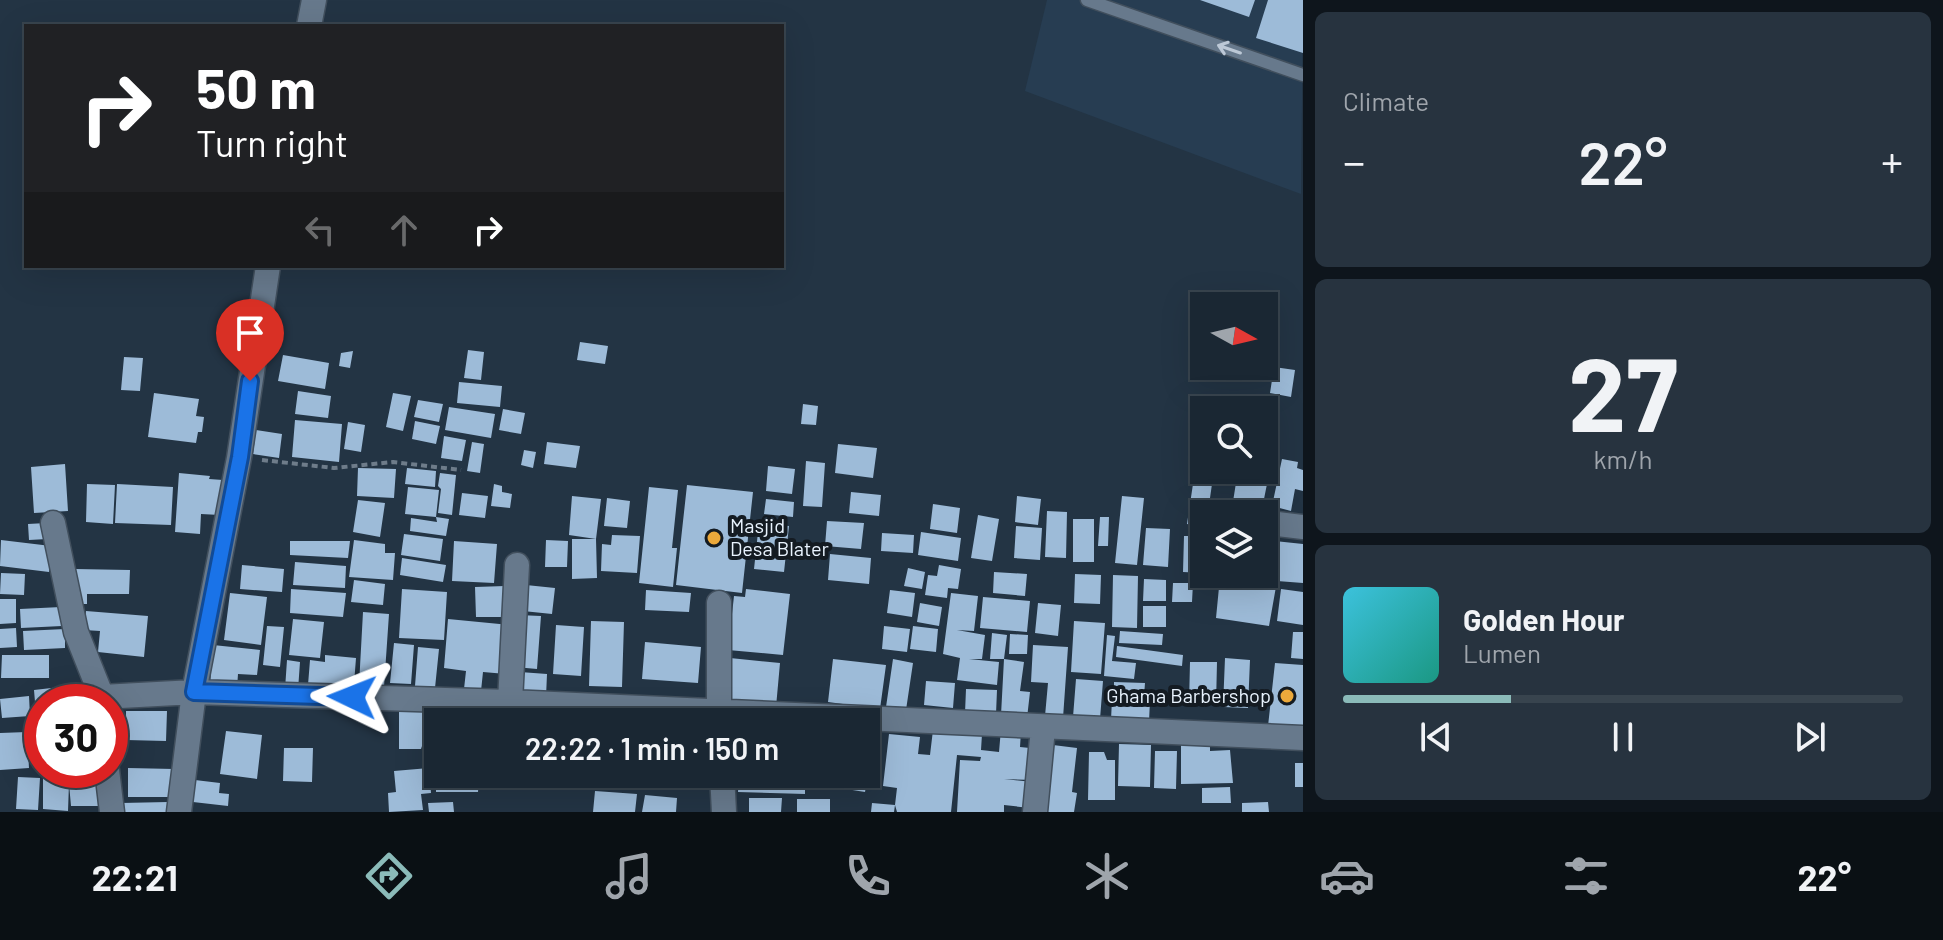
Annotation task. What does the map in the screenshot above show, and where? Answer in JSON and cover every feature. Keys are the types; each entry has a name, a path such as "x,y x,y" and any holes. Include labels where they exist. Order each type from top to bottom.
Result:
{"street":[{"path":"309,24 314,0"},
{"path":"179,812 194,692 239,458 268,268"},
{"path":"53,523 76,632 95,684"},
{"path":"1278,524 1303,527"},
{"path":"510,702 517,565"},
{"path":"719,603 719,708"},
{"path":"128,697 194,692 510,702 594,708"},
{"path":"880,722 1303,738"},
{"path":"1035,812 1043,728"},
{"path":"109,788 112,812"},
{"path":"723,788 724,812"}],"lane":[{"path":"1087,0 1303,75"}],"path":[{"path":"239,458 334,468 393,462 461,470"}],"shaded area":[{"path":"1047,0 1303,0 1301,194 1025,91"}],"building":[{"path":"1200,0 1255,0 1249,17"},
{"path":"1268,0 1303,0 1303,53 1256,38"},
{"path":"580,342 608,346 605,364 577,360"},
{"path":"468,350 484,352 481,380 464,378"},
{"path":"353,351 350,368 339,366 341,353"},
{"path":"283,355 329,363 325,389 278,381"},
{"path":"124,357 143,358 140,391 121,390"},
{"path":"1278,368 1295,370 1291,397 1270,393 1272,380 1278,380"},
{"path":"459,382 502,386 500,407 457,403"},
{"path":"298,391 331,396 328,418 295,414"},
{"path":"154,393 199,399 196,416 204,417 202,432 198,432 196,443 148,437"},
{"path":"393,393 411,396 403,431 386,427"},
{"path":"418,400 443,404 439,422 414,417"},
{"path":"803,404 818,406 816,425 801,424"},
{"path":"449,407 495,414 491,438 445,430"},
{"path":"503,409 525,413 521,434 499,430"},
{"path":"295,420 342,424 339,462 292,457"},
{"path":"415,421 440,426 436,444 412,439"},
{"path":"348,422 365,425 361,452 344,449"},
{"path":"256,430 282,434 279,458 253,454"},
{"path":"444,436 466,440 462,461 441,458"},
{"path":"472,442 484,444 480,473 467,471"},
{"path":"547,442 580,446 576,468 544,464"},
{"path":"838,444 877,448 873,478 835,473"},
{"path":"524,450 536,452 533,468 521,465"},
{"path":"1282,459 1298,462 1297,468 1303,470 1303,491 1295,489 1291,511 1278,508 1278,500 1273,500"},
{"path":"806,461 825,463 822,507 803,506"},
{"path":"65,464 68,511 34,513 31,467"},
{"path":"768,466 795,469 792,494 766,491"},
{"path":"358,468 396,469 394,498 357,496"},
{"path":"407,468 436,471 435,487 405,484"},
{"path":"179,473 223,480 220,515 201,514 200,534 175,532"},
{"path":"440,473 456,475 452,515 438,513"},
{"path":"87,484 115,485 113,524 86,522"},
{"path":"117,484 173,487 171,525 115,523"},
{"path":"494,484 502,486 502,492 512,494 510,508 491,506"},
{"path":"1193,484 1212,484 1210,500 1191,500"},
{"path":"1236,484 1267,484 1264,500 1233,500"},
{"name":"Masjid Desa Blater","path":"687,485 753,492 742,593 676,585"},
{"path":"408,487 439,490 436,517 405,514"},
{"path":"649,487 678,490 672,548 677,548 673,587 639,583"},
{"path":"851,492 881,495 879,516 849,513"},
{"path":"462,493 488,496 485,518 459,515"},
{"path":"572,496 601,499 596,539 569,535"},
{"path":"1017,496 1041,499 1038,525 1015,522"},
{"path":"1122,496 1144,498 1137,565 1115,563"},
{"path":"607,498 630,501 627,528 604,526"},
{"path":"766,499 794,502 793,517 764,514"},
{"path":"358,500 385,503 380,537 353,532"},
{"path":"933,504 960,508 957,533 930,529"},
{"path":"1047,511 1067,512 1066,558 1045,557"},
{"path":"978,515 999,519 992,561 971,558"},
{"path":"436,517 449,519 446,536 410,531 411,518 437,522"},
{"path":"1100,517 1109,517 1108,546 1098,546"},
{"path":"1073,519 1094,519 1094,562 1073,562"},
{"path":"827,521 864,523 861,549 825,546"},
{"path":"46,523 47,539 29,540 28,524"},
{"path":"759,523 789,526 784,572 754,569"},
{"path":"1016,526 1042,528 1040,560 1014,558"},
{"path":"1146,528 1170,529 1168,567 1143,565"},
{"path":"921,532 961,538 958,561 918,555"},
{"path":"882,533 914,535 913,553 881,551"},
{"path":"404,534 443,539 440,561 401,555"},
{"path":"612,535 640,536 637,573 601,571 602,544 611,545"},
{"path":"1184,536 1190,536 1190,572 1183,572"},
{"path":"572,539 596,539 597,578 572,579"},
{"path":"1,540 51,546 49,572 0,566"},
{"path":"354,540 385,544 385,553 395,553 393,580 349,577"},
{"path":"546,540 568,541 567,567 545,567"},
{"path":"290,541 350,541 348,558 290,555"},
{"path":"454,541 497,544 494,583 452,581"},
{"path":"1278,541 1303,544 1303,583 1278,581"},
{"path":"830,554 871,558 869,584 828,580"},
{"path":"402,558 446,565 443,582 400,575"},
{"path":"295,562 346,566 345,588 293,585"},
{"path":"242,565 284,569 282,592 240,589"},
{"path":"939,565 961,569 958,589 948,588 947,598 925,595 928,575 937,576"},
{"path":"908,568 925,572 922,589 904,586"},
{"path":"75,569 130,570 129,594 87,594 87,604 75,604"},
{"path":"994,572 1027,574 1025,596 993,593"},
{"path":"1,573 25,574 24,595 0,594"},
{"path":"1075,574 1101,575 1100,604 1074,603"},
{"path":"1113,575 1138,576 1137,628 1112,627"},
{"path":"1144,579 1166,580 1166,601 1143,601"},
{"path":"354,580 385,584 383,605 351,602"},
{"path":"1173,583 1190,583 1192,602 1172,602"},
{"path":"526,585 555,588 552,614 523,611"},
{"path":"505,586 505,617 476,617 475,587"},
{"path":"1219,588 1276,588 1269,626 1216,618"},
{"path":"291,589 346,593 343,617 290,613"},
{"path":"402,589 447,592 444,640 399,638"},
{"path":"746,589 790,594 783,655 728,650 734,596 745,597"},
{"path":"1281,589 1303,592 1303,625 1277,621"},
{"path":"646,590 691,593 689,612 645,610"},
{"path":"890,590 915,593 912,617 887,613"},
{"path":"230,593 267,597 261,645 224,640"},
{"path":"951,593 978,596 974,631 957,630 985,635 982,659 969,659 999,662 997,685 957,680 960,658 943,654"},
{"path":"983,597 1030,601 1027,632 980,628"},
{"path":"0,599 16,599 16,623 0,624"},
{"path":"920,603 942,607 939,626 917,622"},
{"path":"1038,603 1061,605 1058,636 1035,633"},
{"path":"1143,606 1166,606 1166,627 1143,627"},
{"path":"61,607 62,626 21,628 20,609"},
{"path":"86,611 148,616 144,657 98,652 100,631 84,630"},
{"path":"363,612 389,614 384,687 359,685"},
{"path":"518,615 541,616 537,669 515,667"},
{"path":"293,619 324,622 320,658 289,655"},
{"path":"448,619 511,625 506,674 483,672 481,691 464,689 466,671 444,668"},
{"path":"591,621 624,622 622,687 589,686"},
{"path":"1074,621 1105,623 1101,674 1071,672"},
{"path":"556,625 584,627 581,676 553,674"},
{"path":"267,626 284,627 280,667 263,665"},
{"path":"884,626 910,629 907,652 882,649"},
{"path":"913,626 938,629 936,652 910,649"},
{"path":"16,628 17,647 0,648 0,629"},
{"path":"65,629 65,648 24,650 23,631"},
{"path":"1120,631 1163,634 1162,645 1119,643"},
{"path":"1293,632 1303,632 1303,659 1291,658"},
{"path":"992,633 1007,635 1004,659 990,659"},
{"path":"1010,634 1028,635 1027,654 1009,654"},
{"path":"1107,635 1115,636 1112,661 1136,663 1134,679 1104,676"},
{"path":"645,642 701,647 698,683 642,679"},
{"path":"394,643 414,645 411,684 390,683"},
{"path":"213,645 260,650 257,675 238,674 237,688 210,685"},
{"path":"1033,645 1068,647 1063,718 1045,716 1048,683 1031,682"},
{"path":"1117,646 1183,655 1182,666 1116,657"},
{"path":"418,647 439,649 435,688 415,686"},
{"path":"2,655 49,655 49,678 1,678"},
{"path":"325,655 356,658 354,684 335,683 335,687 308,685 310,660 325,662"},
{"path":"730,658 780,663 776,707 726,702"},
{"path":"1225,658 1250,660 1248,708 1223,707"},
{"path":"833,659 886,665 880,709 828,702"},
{"path":"893,659 913,663 906,710 886,707"},
{"path":"1004,659 1024,662 1020,691 1030,692 1027,718 1001,715"},
{"path":"287,660 300,662 298,690 285,689"},
{"path":"1190,662 1217,662 1216,705 1189,704"},
{"name":"Ghama Barbershop","path":"1275,663 1303,665 1303,730 1268,726"},
{"path":"520,672 547,674 546,697 519,695"},
{"path":"1076,679 1103,681 1100,719 1073,717"},
{"path":"926,681 955,683 953,708 924,705"},
{"path":"1114,682 1145,683 1144,696 1114,694"},
{"path":"966,689 997,690 996,714 965,713"},
{"path":"24,697 24,716 2,718 0,699"},
{"path":"1112,699 1150,700 1149,722 1111,720"},
{"path":"399,708 424,708 421,749 399,749"},
{"path":"128,711 167,711 166,741 128,740"},
{"path":"1001,729 1021,731 1020,747 1030,748 1035,780 1004,779 1033,782 1030,808 1004,805 1004,812 957,812 960,760 980,761 981,757 957,755 951,812 897,812 897,788 883,786 889,734 920,737 918,754 930,755 933,730 982,734 981,750 999,752"},
{"path":"226,731 262,735 257,779 220,774"},
{"path":"24,732 24,768 0,770 0,733"},
{"path":"1210,742 1210,751 1230,750 1233,783 1181,784 1181,744"},
{"path":"1045,744 1077,748 1072,792 1077,793 1074,812 1036,812"},
{"path":"1119,744 1151,745 1150,787 1118,786"},
{"path":"284,748 313,748 312,782 283,781"},
{"path":"1155,751 1177,751 1176,789 1154,788"},
{"path":"1089,752 1104,752 1107,760 1115,760 1115,800 1088,800"},
{"path":"1295,763 1303,763 1303,787 1295,787"},
{"path":"128,768 174,769 173,797 128,797"},
{"path":"424,768 424,788 431,788 431,793 421,794 423,810 389,812 388,793 396,792 394,771"},
{"path":"18,777 24,777 24,788 39,788 38,810 16,809"},
{"path":"195,780 220,783 219,793 229,794 228,806 193,802"},
{"path":"1230,787 1231,803 1202,803 1202,788"},
{"path":"43,788 69,788 68,811 43,809"},
{"path":"69,788 98,788 98,806 71,806"},
{"path":"436,788 478,788 478,792 436,792"},
{"path":"738,788 805,788 805,794 738,792"},
{"path":"840,788 866,788 865,792"},
{"path":"595,791 637,794 635,812 593,812"},
{"path":"645,795 677,798 676,812 642,812"},
{"path":"749,798 782,798 781,812 749,812"},
{"path":"797,799 830,799 830,812 797,812"},
{"path":"168,802 168,812 121,812 121,803"},
{"path":"453,802 454,812 429,812 428,803"},
{"path":"1268,802 1269,812 1242,812 1242,803"},
{"path":"872,803 895,805 894,812 871,812"}],"place":[{"name":"Masjid Desa Blater","path":"714,538"},
{"name":"Ghama Barbershop","path":"1287,696"}],"route":[{"path":"250,381 240,457 194,692 352,697"}]}
